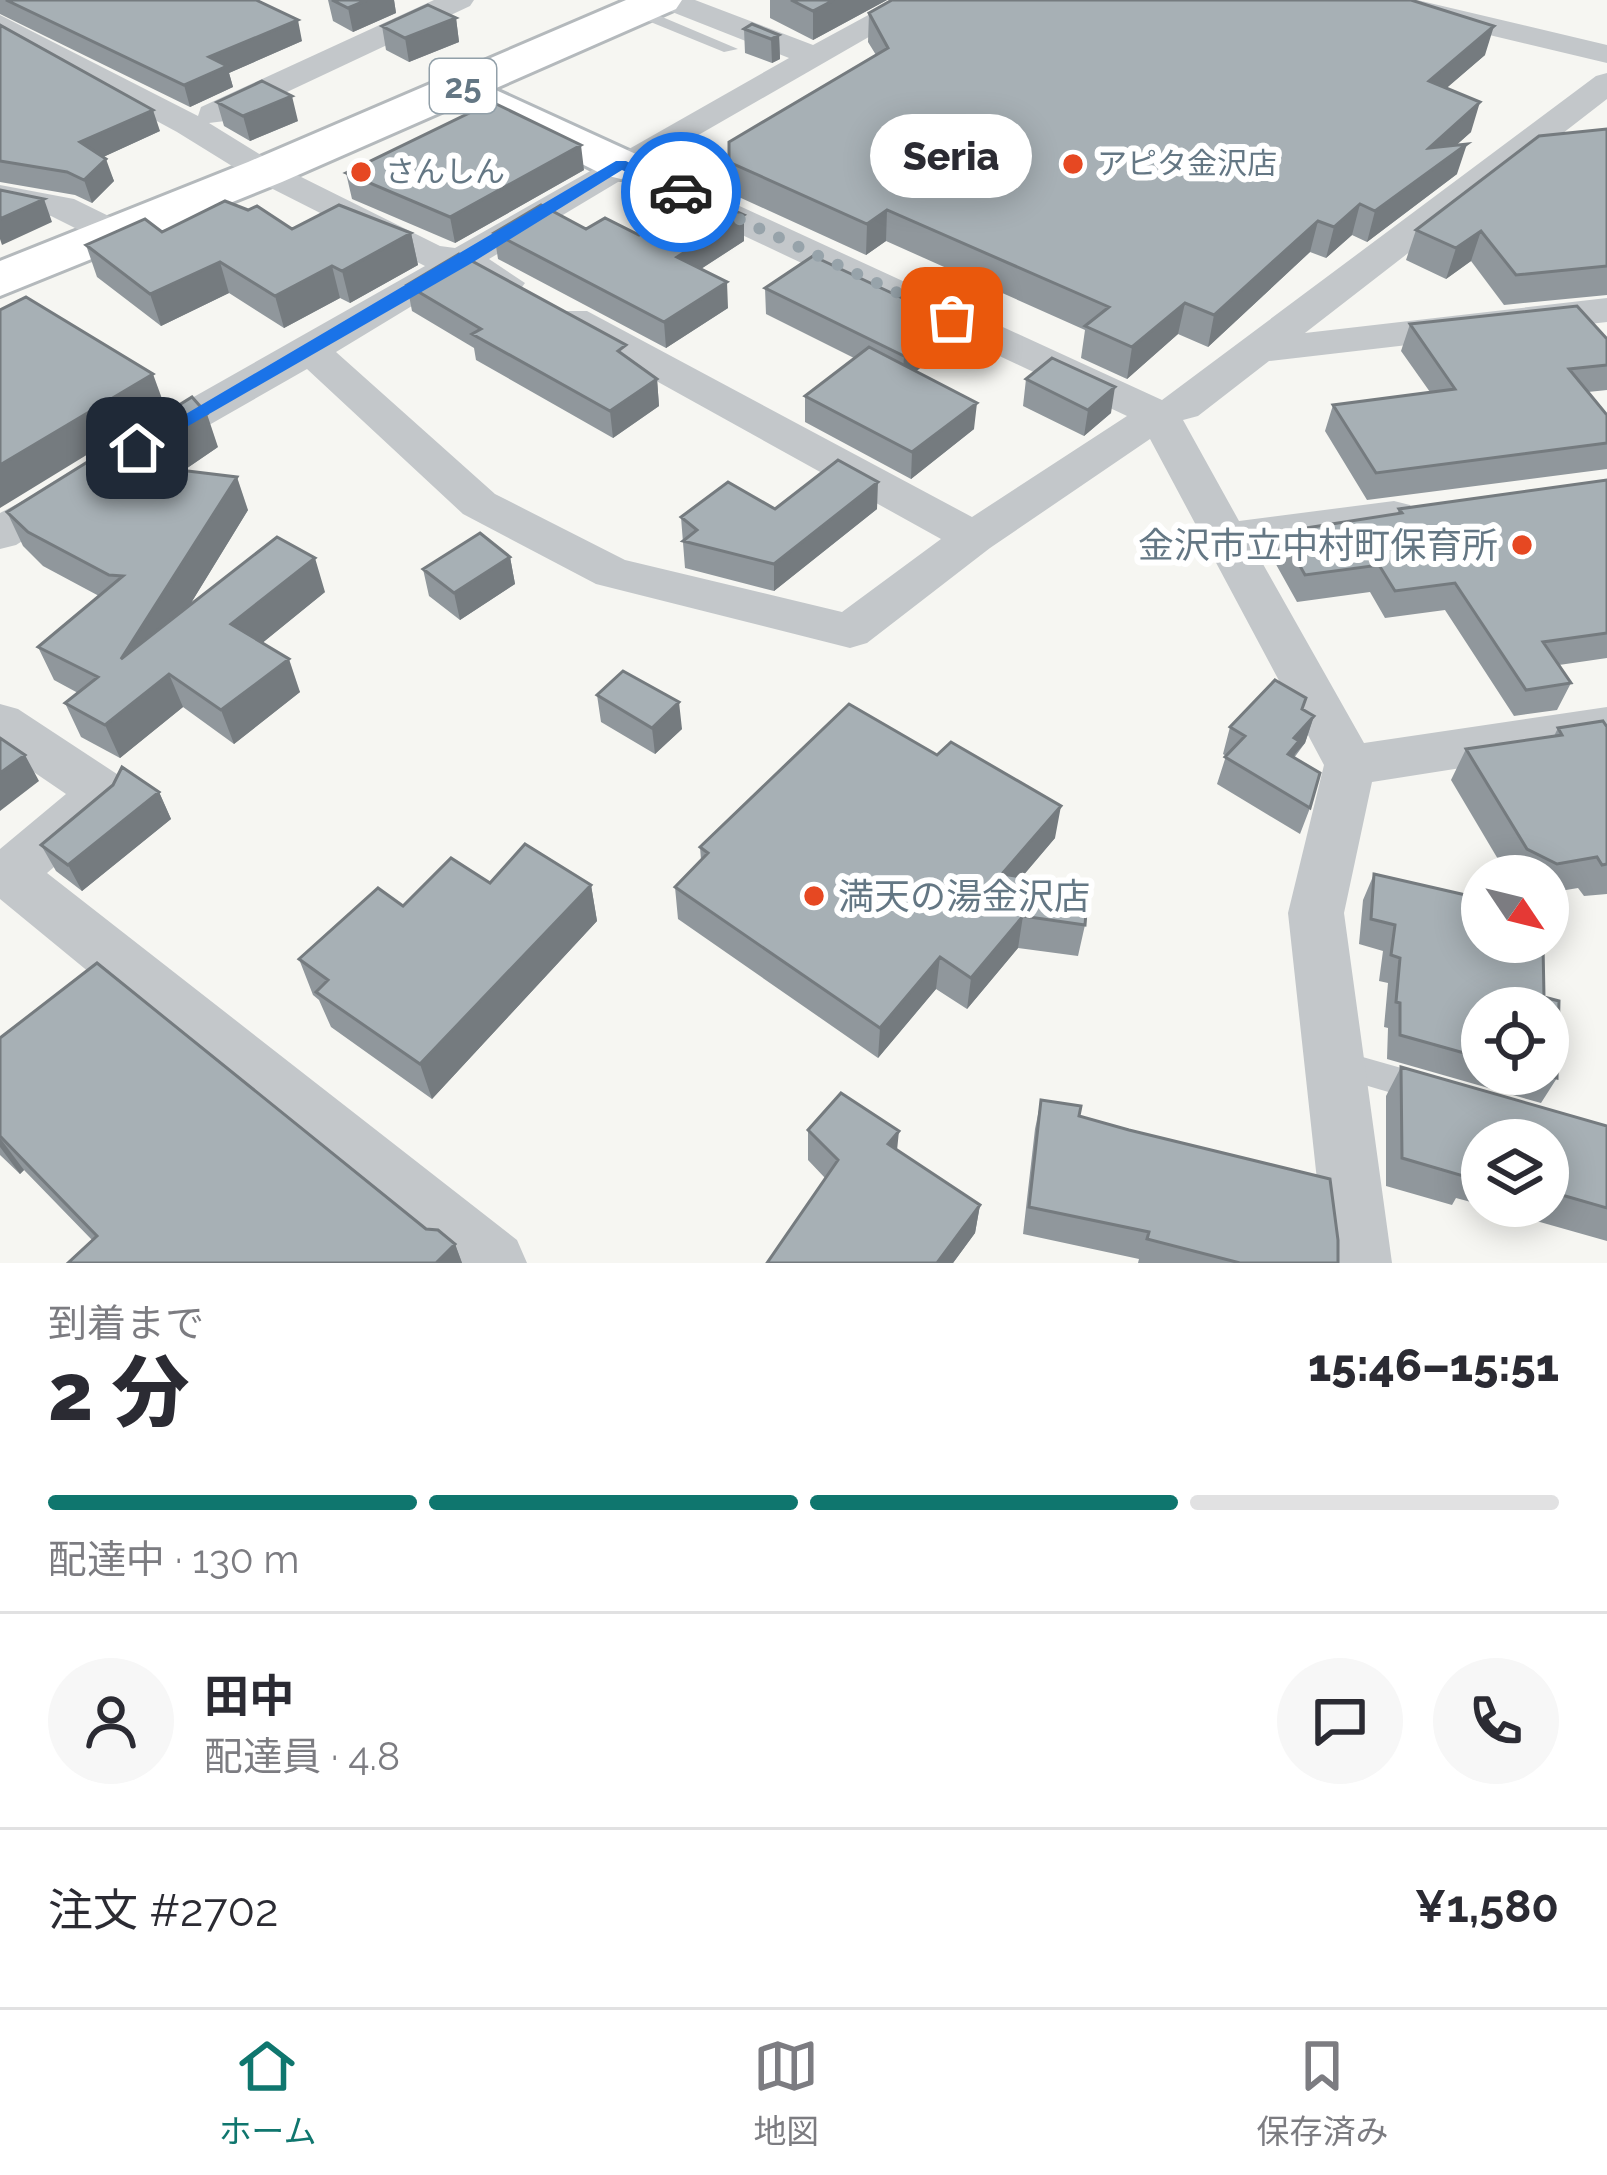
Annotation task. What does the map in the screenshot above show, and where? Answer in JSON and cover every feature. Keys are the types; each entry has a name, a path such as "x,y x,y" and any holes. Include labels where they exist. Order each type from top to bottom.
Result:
{"main road":[{"name":"25","path":"0,280 265,172 643,3"},
{"path":"461,87 621,164"}],"street":[{"path":"391,0 426,16"},
{"path":"190,125 459,0"},
{"path":"0,534 206,405 465,261 621,164 918,0"},
{"path":"1379,0 1607,54"},
{"path":"643,3 814,57"},
{"path":"0,24 190,125 265,172 431,256 465,261 974,537"},
{"path":"310,350 478,504 612,572 850,631 974,537 1158,414 1183,406 1602,95"},
{"path":"621,164 1158,414 1350,766 1316,913 1359,1263"},
{"path":"0,196 61,208 114,233"},
{"path":"1253,351 1607,310"},
{"path":"1228,538 1441,509"},
{"path":"0,723 104,793 4,875 102,980 494,1263"},
{"path":"1350,766 1607,726"}],"lane":[{"path":"643,3 730,49"},
{"path":"1333,1063 1447,1096"}],"building":[{"path":"6,0 256,0 298,20 209,57 227,66 184,85"},
{"path":"332,0 367,0 348,8"},
{"path":"791,0 834,0 813,11"},
{"name":"アピタ金沢店","path":"892,0 1411,0 1494,26 1429,81 1480,102 1429,148 1467,144 1375,211 1360,204 1334,227 1318,221 1214,315 1185,303 1132,347 1085,326 1109,307 887,210 867,224 729,162 729,142 888,48 869,13"},
{"path":"428,5 456,18 405,38 382,26"},
{"path":"752,24 779,35 771,39 744,29"},
{"path":"0,25 153,110 80,142 106,159 84,180 67,172 0,161"},
{"path":"262,81 292,96 243,116 217,102"},
{"path":"492,102 581,145 450,217 346,173"},
{"path":"1607,129 1607,266 1516,275 1481,231 1456,248 1416,230 1539,136"},
{"path":"0,190 44,199 0,219"},
{"path":"704,197 744,215 677,257 727,282 664,322 494,233 541,205 586,229 605,218 639,235"},
{"path":"225,201 248,210 257,206 292,229 339,205 411,233 342,271 332,266 275,296 220,262 150,294 86,245 145,219 162,232"},
{"path":"459,254 626,345 618,351 657,379 610,411 472,334 481,329 407,285"},
{"path":"813,256 949,320 904,356 765,288"},
{"path":"26,297 153,374 0,465 0,310"},
{"path":"1577,306 1607,339 1607,365 1569,369 1607,415 1607,443 1376,473 1333,405 1455,389 1410,324"},
{"path":"869,347 977,403 912,452 805,396"},
{"path":"1052,358 1115,387 1088,410 1026,379"},
{"path":"192,397 207,414 130,464 237,477 121,659 277,537 315,558 231,624 289,659 221,710 169,674 105,725 65,703 98,677 38,647 123,576 109,575 28,532 7,512"},
{"path":"838,460 878,482 774,564 683,541 697,530 681,517 728,482 775,509"},
{"path":"1607,480 1607,633 1543,642 1571,683 1526,690 1455,583 1395,591 1379,565 1305,575 1281,532 1402,513 1399,509"},
{"path":"480,533 510,557 454,593 423,569"},
{"path":"623,671 679,702 652,728 597,695"},
{"path":"1275,680 1306,698 1302,709 1314,716 1294,738 1299,741 1288,754 1320,773 1310,808 1225,757 1245,736 1230,727"},
{"path":"849,704 937,755 951,742 1061,806 1002,874 1088,887 1085,925 1023,916 971,978 940,957 880,1028 675,887 708,853 700,847"},
{"path":"1603,721 1607,727 1607,864 1602,865 1597,857 1569,862 1569,855 1539,855 1527,849 1466,749 1562,735 1558,728"},
{"path":"0,738 25,755 0,773"},
{"path":"122,767 159,792 68,865 41,845 113,785"},
{"path":"525,844 591,885 420,1064 316,992 328,980 299,959 378,888 403,906 451,858 490,883"},
{"path":"1374,874 1461,894 1461,963 1543,963 1544,987 1461,987 1461,1052 1400,1035 1400,1003 1396,1002 1400,958 1391,955 1395,925 1371,919"},
{"path":"97,963 426,1229 438,1230 455,1244 436,1263 68,1263 97,1236 0,1136 0,1038"},
{"path":"1401,1067 1461,1084 1461,1095 1499,1095 1607,1126 1607,1208 1569,1197 1569,1119 1461,1119 1461,1175 1402,1158"},
{"path":"841,1093 899,1131 888,1144 980,1205 937,1263 767,1263 838,1160 808,1130"},
{"path":"1041,1100 1081,1106 1079,1116 1129,1130 1330,1179 1338,1263 1240,1263 1147,1239 1149,1232 1029,1207"}],"way so far":[{"path":"681,192 952,318"}],"place":[{"name":"アピタ金沢店","path":"1073,164"},
{"name":"さんしん","path":"361,172"},
{"name":"Seria","path":"952,318"},
{"name":"金沢市立中村町保育所","path":"1522,545"},
{"name":"満天の湯金沢店","path":"814,896"}],"route":[{"path":"137,448 465,261 621,164 681,192"}]}
